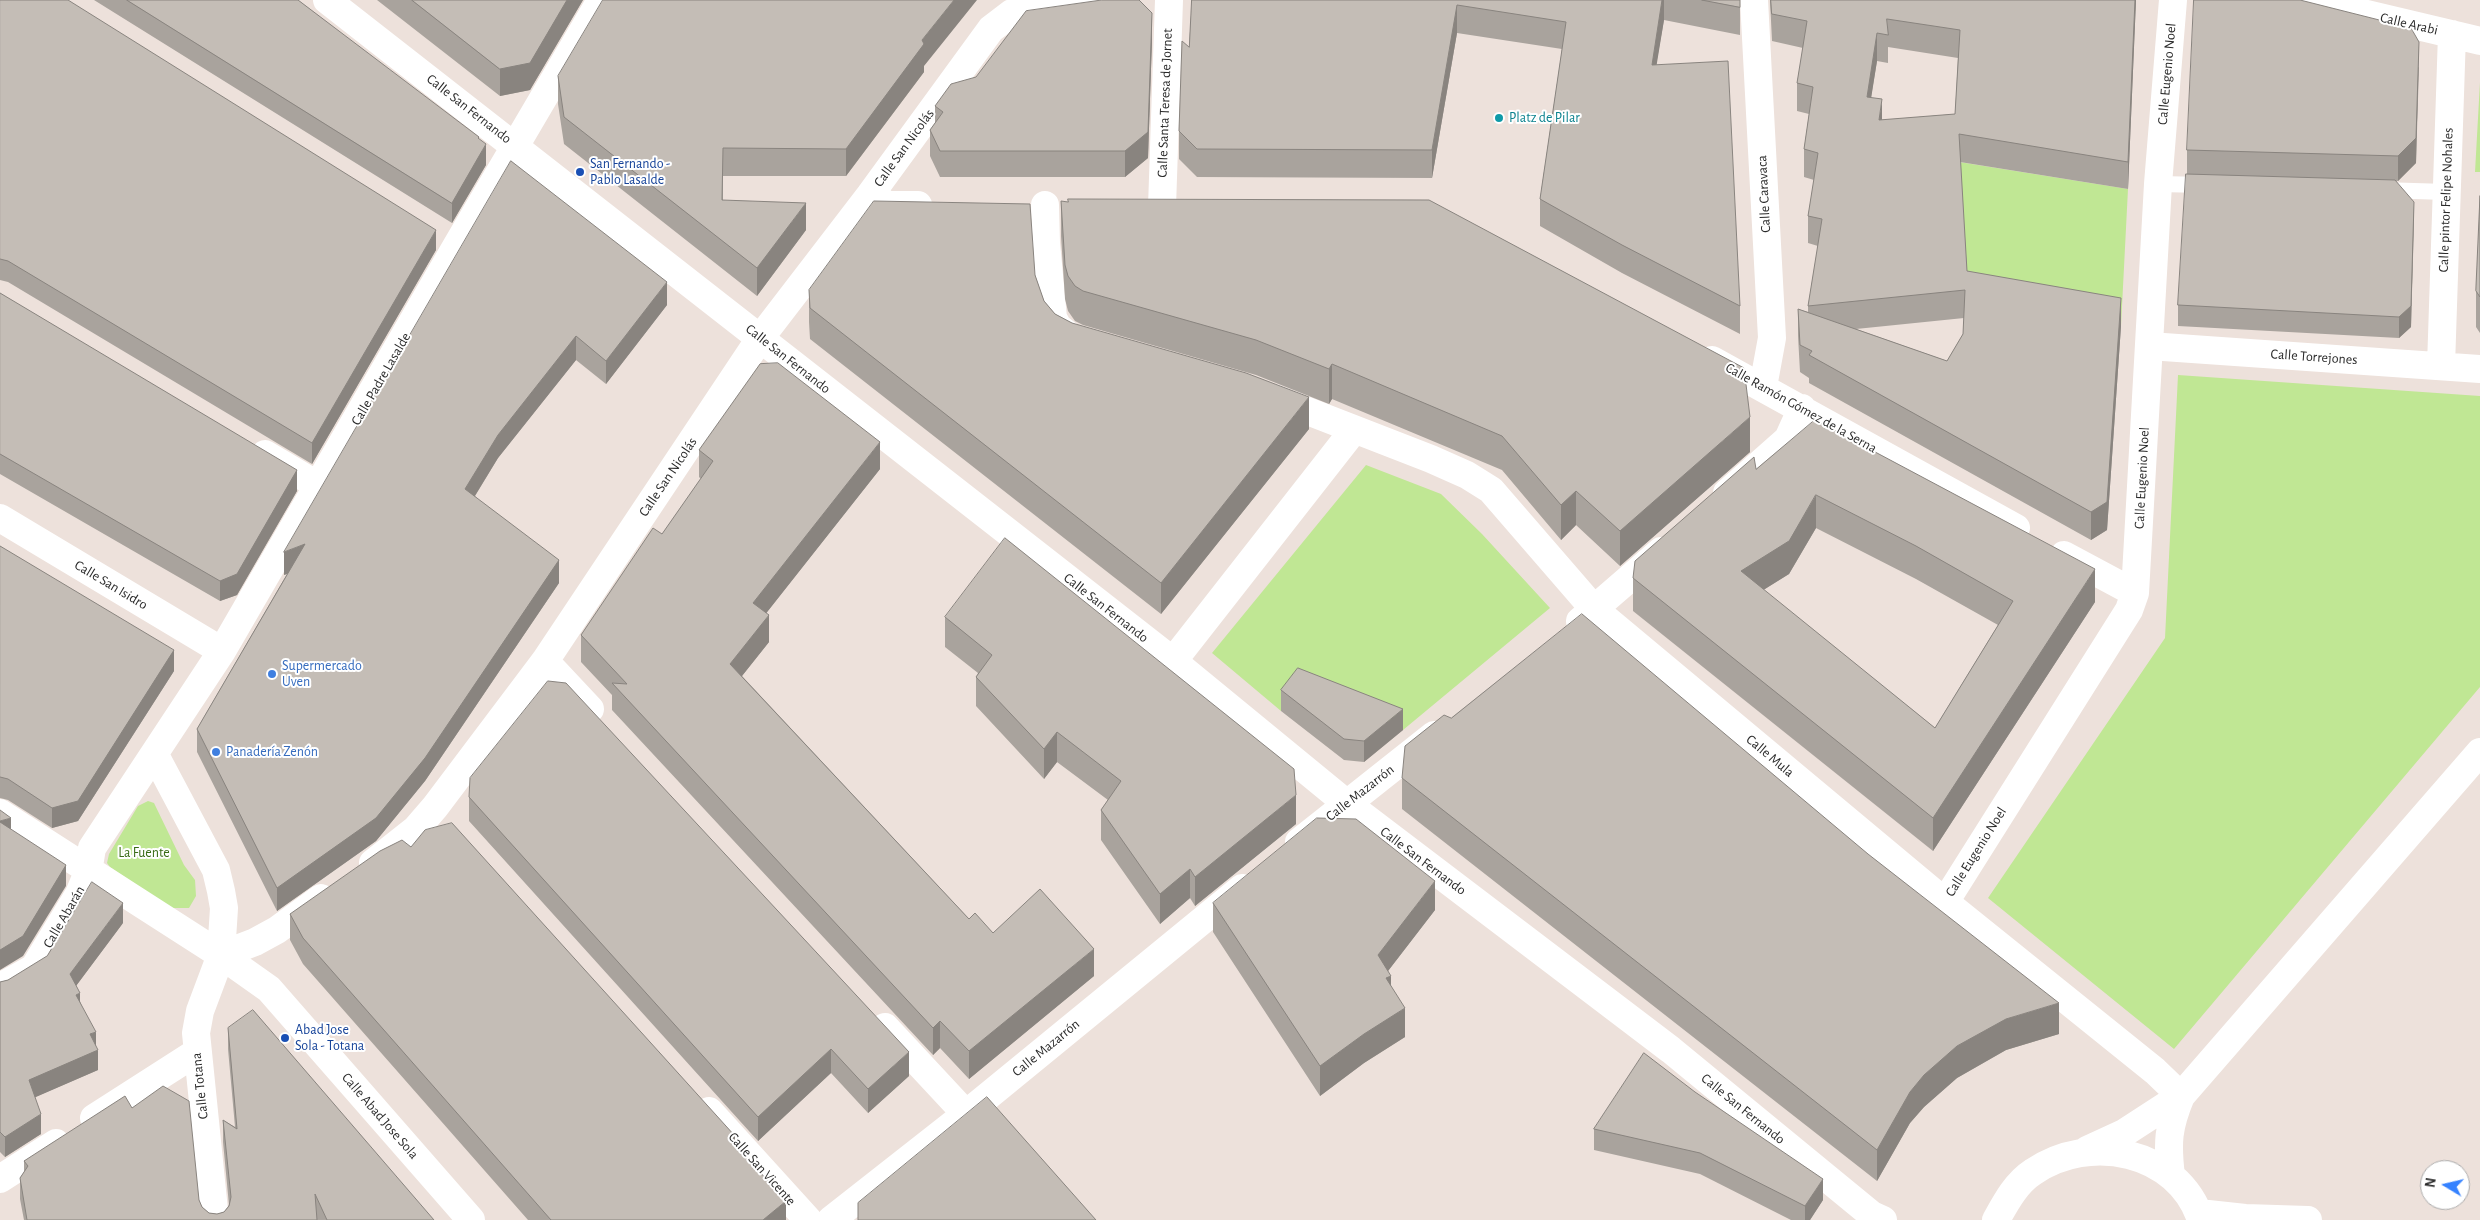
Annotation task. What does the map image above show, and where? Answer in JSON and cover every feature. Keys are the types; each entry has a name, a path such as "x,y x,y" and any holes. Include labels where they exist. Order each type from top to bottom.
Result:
{"street":[{"name":"Calle San Fernando","path":"327,0 1173,661 1346,803 1670,1050 1872,1215 1883,1220"},
{"name":"Calle Padre Lasalde","path":"155,755 222,651 319,486 448,239 516,146 602,0"},
{"name":"Calle San Nicolás","path":"221,955 255,942 277,930 394,848 416,829 435,807 545,661 761,338 870,195 991,29 1001,19 1025,8 1099,0"},
{"name":"Calle Santa Teresa de Jornet","path":"1162,207 1169,0"},
{"name":"Calle Caravaca","path":"1754,0 1772,338 1763,386"},
{"name":"Calle Eugenio Noel","path":"1945,902 2129,610 2135,593 2158,184 2173,0"},
{"name":"Calle Arabi","path":"2308,0 2480,42"},
{"name":"Calle pintor Felipe Nohales","path":"2441,366 2452,34"},
{"path":"870,195 888,205 947,205"},
{"path":"1016,205 1074,206"},
{"path":"1045,206 1046,243 1053,318 1064,333 1095,346"},
{"path":"1133,206 1191,207"},
{"name":"Calle Torrejones","path":"2149,346 2480,369"},
{"name":"Calle Ramón Gómez de la Serna","path":"1694,350 1763,386 2135,593"},
{"name":"Calle Mula","path":"1251,390 1353,431 1431,459 1467,475 1491,490 1594,609 1945,902 2155,1071 2181,1096"},
{"path":"1708,509 1788,439 1802,408"},
{"path":"1173,661 1353,431"},
{"path":"243,441 319,486"},
{"name":"Calle San Isidro","path":"0,518 222,651"},
{"path":"1563,634 1679,535"},
{"path":"545,661 606,727"},
{"name":"Calle Mazarrón","path":"831,1220 966,1114 1346,803 1455,718"},
{"path":"1996,1220 2010,1195 2031,1172 2057,1158 2087,1150 2131,1129 2181,1096 2480,752"},
{"path":"155,755 216,870 224,908 221,955"},
{"name":"Calle Abarán","path":"0,986 19,978 34,968 79,894 88,872 92,848 155,755"},
{"path":"435,807 455,829"},
{"name":"Calle Abad Jose Sola","path":"0,813 88,872 221,955 269,989 471,1220"},
{"name":"Calle Totana","path":"214,1220 196,1052 196,1033 200,1011 221,955"},
{"path":"871,1012 966,1114"},
{"path":"0,1178 196,1052"},
{"name":"Calle San Vicente","path":"695,1095 808,1220"},
{"path":"2171,1176 2168,1154 2170,1122 2181,1096"},
{"path":"2087,1150 2117,1151 2146,1160 2171,1176 2186,1194 2200,1216 2308,1220"}],"lane":[{"path":"2158,184 2218,185"},
{"path":"2367,190 2446,192"}],"green space":[{"path":"2480,82 2480,172 2475,172"},
{"path":"1959,162 2128,189 2121,326 1967,299"},
{"path":"2178,375 2480,396 2480,687 2174,1049 1988,898 2165,638"},
{"path":"1366,465 1441,494 1482,534 1550,608 1403,730 1299,689 1281,711 1212,653"},
{"name":"La Fuente","path":"148,801 154,803 184,865 195,880 196,896 189,908 171,908 110,867 107,863 109,854 138,806"}],"building":[{"path":"0,0 68,0 436,230 312,443 8,261 0,259"},
{"path":"127,0 298,0 486,144 452,203"},
{"path":"412,0 567,0 530,63 500,69"},
{"path":"603,0 954,0 922,40 924,44 846,149 723,148 722,200 806,203 757,268 564,117 558,76"},
{"path":"1102,0 1139,0 1152,13 1148,132 1125,151 940,151 930,130 943,112 935,106 951,84 976,77 1026,11"},
{"path":"1192,0 1662,0 1652,65 1728,61 1740,306 1622,245 1540,199 1566,22 1457,5 1432,150 1197,149 1179,131 1182,41 1189,47"},
{"path":"1702,0 1740,0 1740,7"},
{"path":"1771,0 2135,0 2128,162 1959,134 1967,271 2121,298 2107,502 2091,512 1809,355 1812,351 1800,345 1798,309 1947,361 1963,334 1965,290 1808,306 1822,219 1808,216 1818,153 1804,149 1813,87 1797,83 1807,21 1772,14","holes":["1887,19 1960,30 1955,114 1879,120 1882,99 1867,97 1877,33 1888,35"]},
{"path":"2194,0 2300,0 2411,28 2419,42 2416,138 2398,156 2187,150"},
{"path":"511,161 667,282 606,361 576,336 498,435 465,489 559,560 425,758 376,818 277,888 197,729 305,544 284,552"},
{"path":"2186,174 2395,180 2414,202 2411,306 2399,317 2178,305"},
{"path":"2480,196 2480,297 2476,291"},
{"path":"1068,199 1429,200 1744,368 1750,417 1620,531 1576,491 1561,505 1502,436 1332,364 1329,369 1256,340 1083,291 1075,286 1068,276 1065,265 1061,201 1068,202"},
{"path":"874,201 1030,204 1035,275 1044,301 1055,314 1072,323 1246,373 1309,397 1161,583 810,308 809,290"},
{"path":"0,293 297,470 237,574 220,581 0,454"},
{"path":"778,363 880,442 753,603 769,615 730,664 969,919 975,913 993,933 1040,889 1094,949 969,1051 940,1021 933,1028 612,683 627,684 581,635 653,528 662,534 713,461 699,450 760,364"},
{"path":"1815,420 2095,569 1933,818 1633,578 1635,561 1754,457 1756,469","holes":["1816,495 1916,546 2013,601 1935,728 1741,571 1789,541"]},
{"path":"1005,538 1294,769 1296,795 1195,877 1190,869 1160,894 1101,810 1121,781 1057,732 1044,749 976,677 992,655 945,617"},
{"path":"0,546 174,650 78,801 52,808 8,779 0,777"},
{"path":"1582,614 1868,854 2059,1003 2006,1019 1957,1046 1924,1075 1910,1092 1877,1150 1402,778 1405,746 1444,715 1451,718"},
{"path":"1298,668 1403,709 1364,741 1344,739 1281,690"},
{"path":"548,681 566,683 909,1052 868,1089 831,1049 758,1117 469,797 470,778"},
{"path":"0,810 11,818 0,821"},
{"path":"1317,818 1356,819 1435,881 1378,955 1391,976 1386,978 1405,1008 1364,1034 1320,1066 1213,903"},
{"path":"0,822 66,865 23,936 0,950"},
{"path":"452,823 735,1136 731,1140 786,1201 763,1220 551,1220 303,938 290,914 380,851 402,840 411,847 425,830"},
{"path":"92,882 123,903 70,974 80,993 76,995 96,1032 90,1034 98,1050 29,1080 41,1114 5,1137 0,1132 0,982 8,980 47,956"},
{"path":"253,1010 434,1220 327,1220 315,1194 317,1220 27,1220 20,1178 28,1166 24,1161 125,1096 132,1108 163,1086 189,1101 199,1200 202,1207 209,1213 217,1214 224,1212 229,1206 231,1197 223,1120 237,1129 228,1028"},
{"path":"1644,1053 1695,1092 1823,1179 1805,1206 1700,1153 1594,1129"},
{"path":"987,1097 1096,1220 858,1220 858,1203"}],"place":[{"name":"Platz de Pilar","path":"1499,118"},
{"name":"San Fernando - Pablo Lasalde","path":"580,172"},
{"name":"Supermercado Uven","path":"272,674"},
{"name":"Panadería Zenón","path":"216,752"},
{"name":"Abad Jose Sola - Totana","path":"285,1038"}]}
